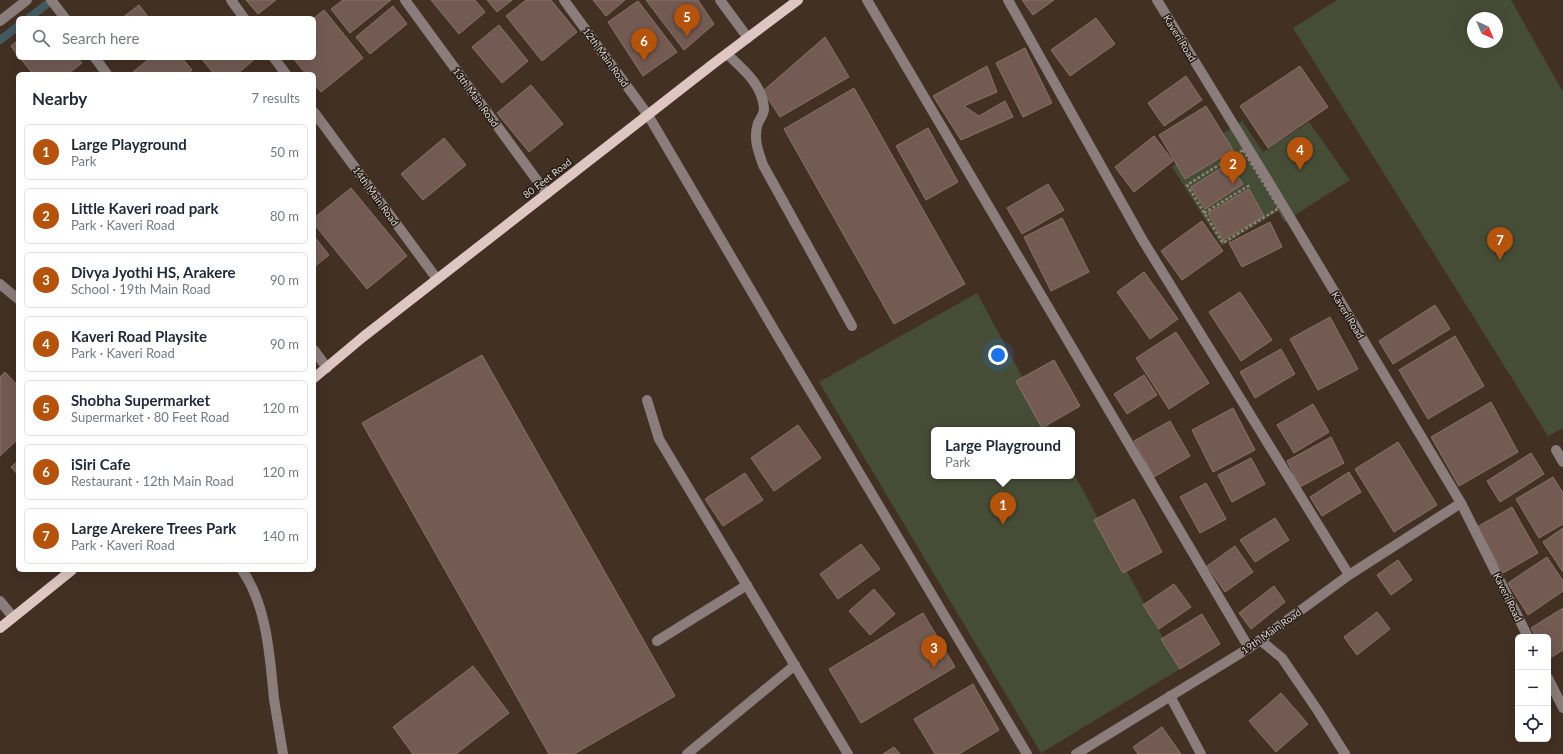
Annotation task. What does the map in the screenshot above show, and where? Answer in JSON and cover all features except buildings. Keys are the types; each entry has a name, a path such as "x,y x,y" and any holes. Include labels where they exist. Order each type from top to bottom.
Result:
{"main road":[{"name":"80 Feet Road","path":"316,376 363,337 437,279 798,0"},
{"path":"0,628 69,572"}],"street":[{"path":"0,22 27,0"},
{"path":"51,0 63,16"},
{"path":"231,0 243,16"},
{"name":"13th Main Road","path":"405,0 547,194"},
{"name":"12th Main Road","path":"564,0 648,115 780,340 1027,754"},
{"path":"720,0 748,38"},
{"path":"866,0 1249,648"},
{"path":"1008,0 1142,239 1349,575"},
{"name":"Kaveri Road","path":"1157,0 1267,179 1461,503 1526,634"},
{"path":"727,54 754,80 762,99 764,111 758,124 755,144 763,165 852,326"},
{"path":"96,60 106,72"},
{"path":"276,60 284,72"},
{"name":"14th Main Road","path":"316,115 437,279"},
{"path":"0,284 16,297"},
{"path":"316,353 327,368"},
{"path":"647,400 659,439 848,754"},
{"path":"1556,450 1563,462"},
{"name":"19th Main Road","path":"1076,754 1249,648 1349,575 1461,503"},
{"path":"243,572 249,580 263,619 283,754"},
{"path":"657,641 747,585"},
{"path":"0,601 13,617"},
{"path":"1260,640 1282,658 1345,754"},
{"path":"687,754 794,665"},
{"path":"1551,684 1563,708"},
{"path":"1170,696 1201,754"}],"path":[{"path":"1243,150 1261,179 1279,208 1223,243 1187,185 1243,150"},
{"path":"1256,181 1261,179"},
{"path":"1204,213 1252,184"}],"green space":[{"path":"1337,0 1511,0 1563,92 1563,428 1548,436 1293,28"},
{"path":"1242,121 1263,152 1309,122 1350,180 1284,222 1278,211 1222,246 1172,167"},
{"path":"977,293 1049,427 931,427 931,479 1075,479 1075,476 1180,669 1041,753 819,382"}],"waterway":[{"path":"32,16 52,0"},
{"path":"0,40 16,28"}],"place":[{"name":"Shobha Supermarket","path":"687,37"},
{"name":"iSiri Cafe","path":"644,61"},
{"name":"Kaveri Road Playsite","path":"1300,170"},
{"name":"Little Kaveri road park","path":"1233,184"},
{"name":"Large Arekere Trees Park","path":"1500,260"},
{"name":"Large Playground","path":"1003,525"},
{"name":"Divya Jyothi HS, Arakere","path":"934,668"}]}
